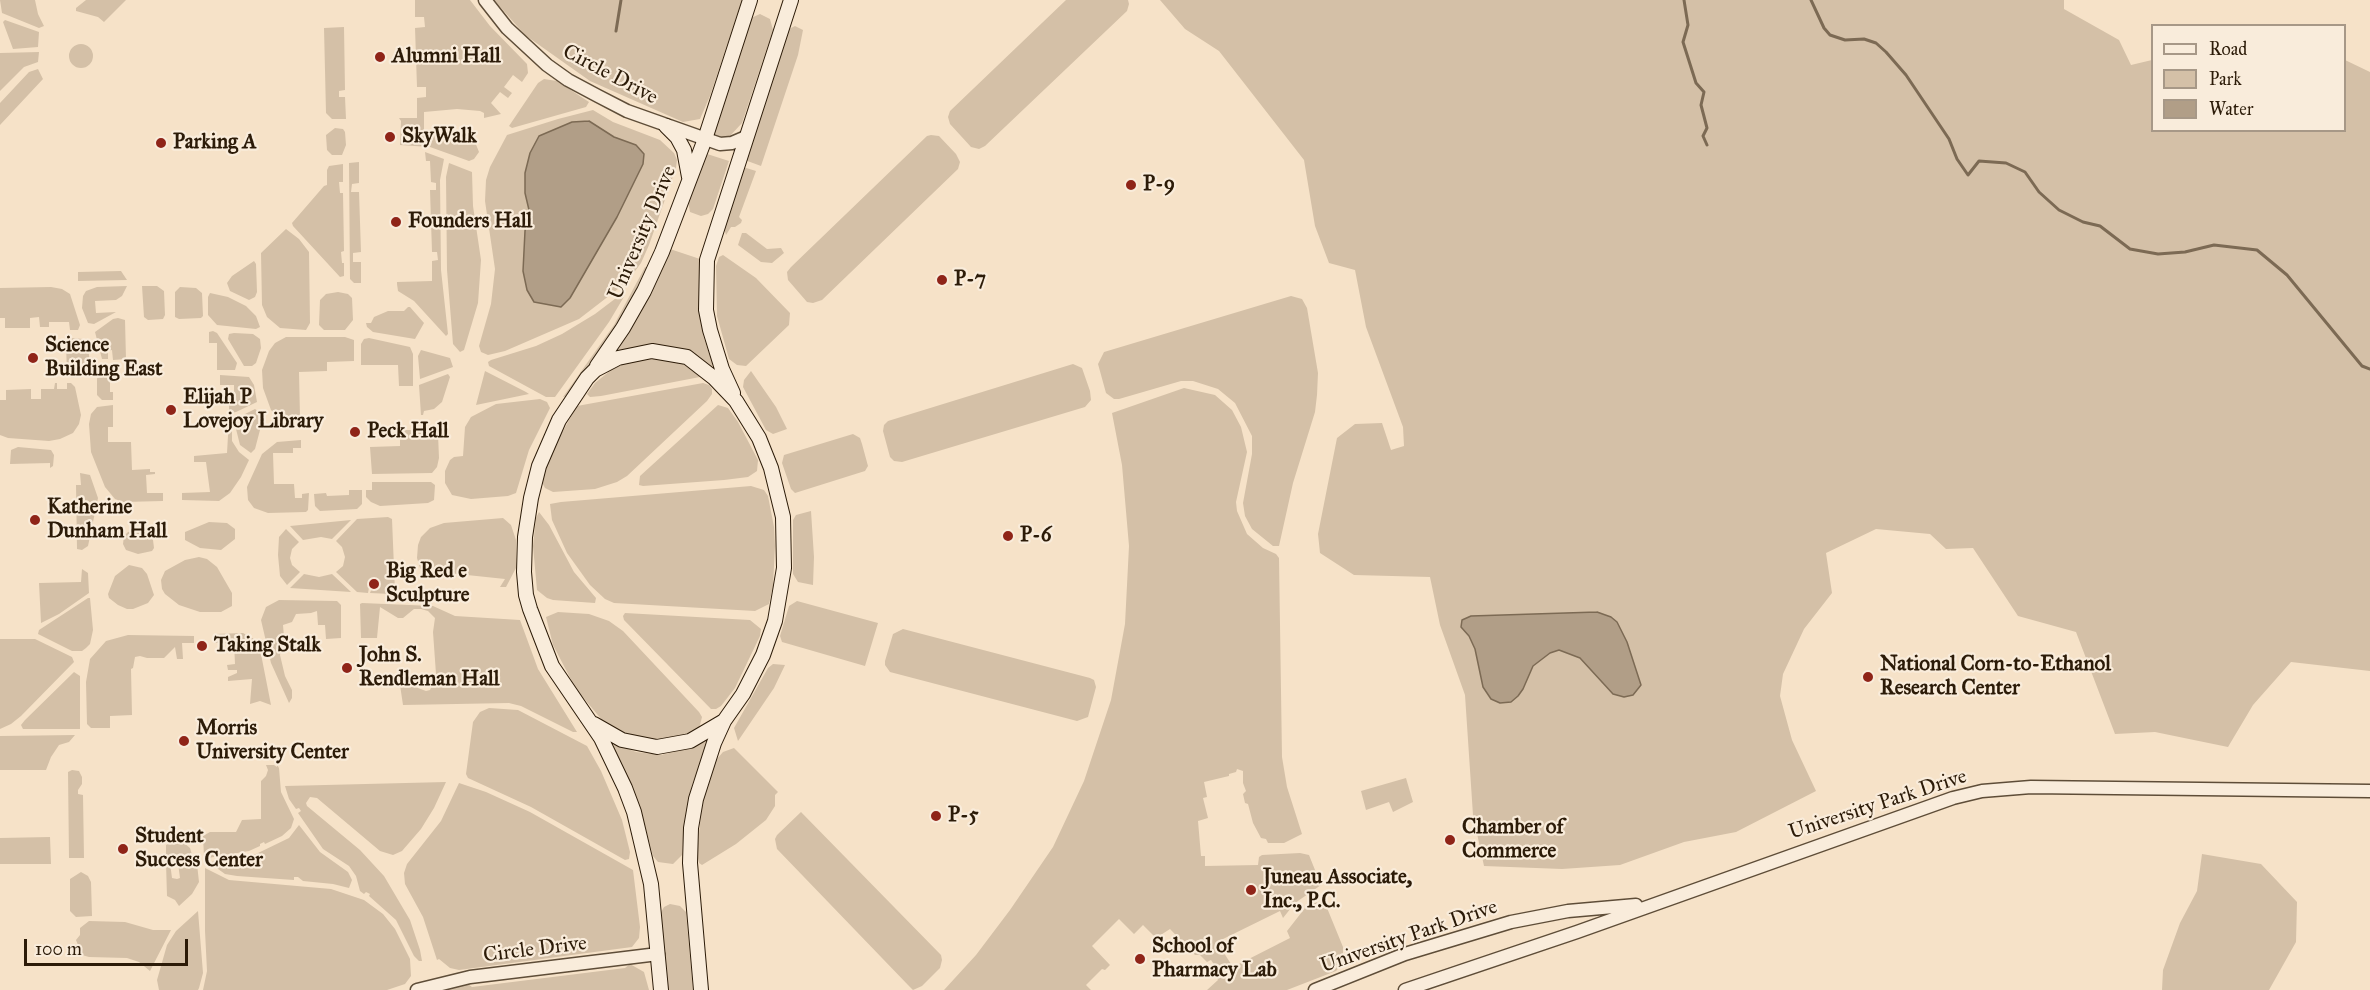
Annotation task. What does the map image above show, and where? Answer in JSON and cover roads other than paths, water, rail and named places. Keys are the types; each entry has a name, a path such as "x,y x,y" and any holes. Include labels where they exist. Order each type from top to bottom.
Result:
{"main road":[{"name":"University Drive","path":"661,990 651,884 634,812 616,767 591,722 572,699 552,666 526,595 524,572 528,510 539,466 559,420 587,378 595,370 644,291 662,252 705,139 750,0"},
{"name":"University Drive","path":"701,990 690,881 690,852 696,799 704,771 724,721 748,685 767,648 776,617 784,568 783,517 771,468 759,438 736,400 718,359 710,330 706,310 707,260 791,0"},
{"path":"666,126 677,137 684,150 690,179"},
{"name":"University Drive","path":"595,370 618,358 635,353 670,353 687,357 699,365 736,400"},
{"name":"University Drive","path":"591,722 622,740 657,747 690,741 724,721"}],"street":[{"name":"Circle Drive","path":"485,0 525,46 568,80 627,111 720,144 732,143 746,136"},
{"name":"University Park Drive","path":"2333,790 2370,785"},
{"name":"University Park Drive","path":"1405,990 1953,798 1983,791 2031,787 2370,791"},
{"name":"University Park Drive","path":"1315,990 1405,954 1511,922 1568,911 1658,902"},
{"name":"Circle Drive","path":"417,990 470,977 658,954"}],"water":[{"path":"589,121 614,137 636,145 644,154 643,164 617,217 570,298 561,307 534,302 527,290 523,271 525,231 529,210 525,193 525,173 530,153 539,136 572,122"},
{"path":"1597,612 1617,622 1627,642 1641,685 1633,695 1624,697 1613,694 1580,658 1559,650 1550,653 1533,666 1523,689 1511,702 1500,703 1491,699 1483,687 1475,649 1469,636 1461,627 1462,620 1471,616"}],"waterway":[{"path":"616,31 621,0"},
{"path":"1684,0 1688,25 1683,42 1696,83 1704,92 1701,105 1707,128 1703,136 1707,145"},
{"path":"1811,0 1824,28 1830,35 1845,40 1864,39 1876,43 1886,52 1906,75 1949,139 1957,159 1968,175 1979,161 2006,163 2025,172 2039,192 2059,210 2083,222 2100,226 2130,249 2158,254 2185,252 2214,245 2257,250 2287,275 2362,366 2370,369"}],"place":[{"name":"Alumni Hall","path":"380,57"},
{"name":"SkyWalk","path":"390,137"},
{"name":"Parking A","path":"161,143"},
{"name":"P-9","path":"1131,185"},
{"name":"Founders Hall","path":"396,222"},
{"name":"P-7","path":"942,280"},
{"name":"Science Building East","path":"33,358"},
{"name":"Elijah P Lovejoy Library","path":"171,410"},
{"name":"Peck Hall","path":"355,432"},
{"name":"Katherine Dunham Hall","path":"35,520"},
{"name":"P-6","path":"1008,536"},
{"name":"Big Red e Sculpture","path":"374,584"},
{"name":"Taking Stalk","path":"202,646"},
{"name":"John S. Rendleman Hall","path":"347,668"},
{"name":"National Corn-to-Ethanol Research Center","path":"1868,677"},
{"name":"Morris University Center","path":"184,741"},
{"name":"P-5","path":"936,816"},
{"name":"Chamber of Commerce","path":"1450,840"},
{"name":"Student Success Center","path":"123,849"},
{"name":"Juneau Associate, Inc., P.C.","path":"1251,890"},
{"name":"School of Pharmacy Lab","path":"1140,959"}]}
